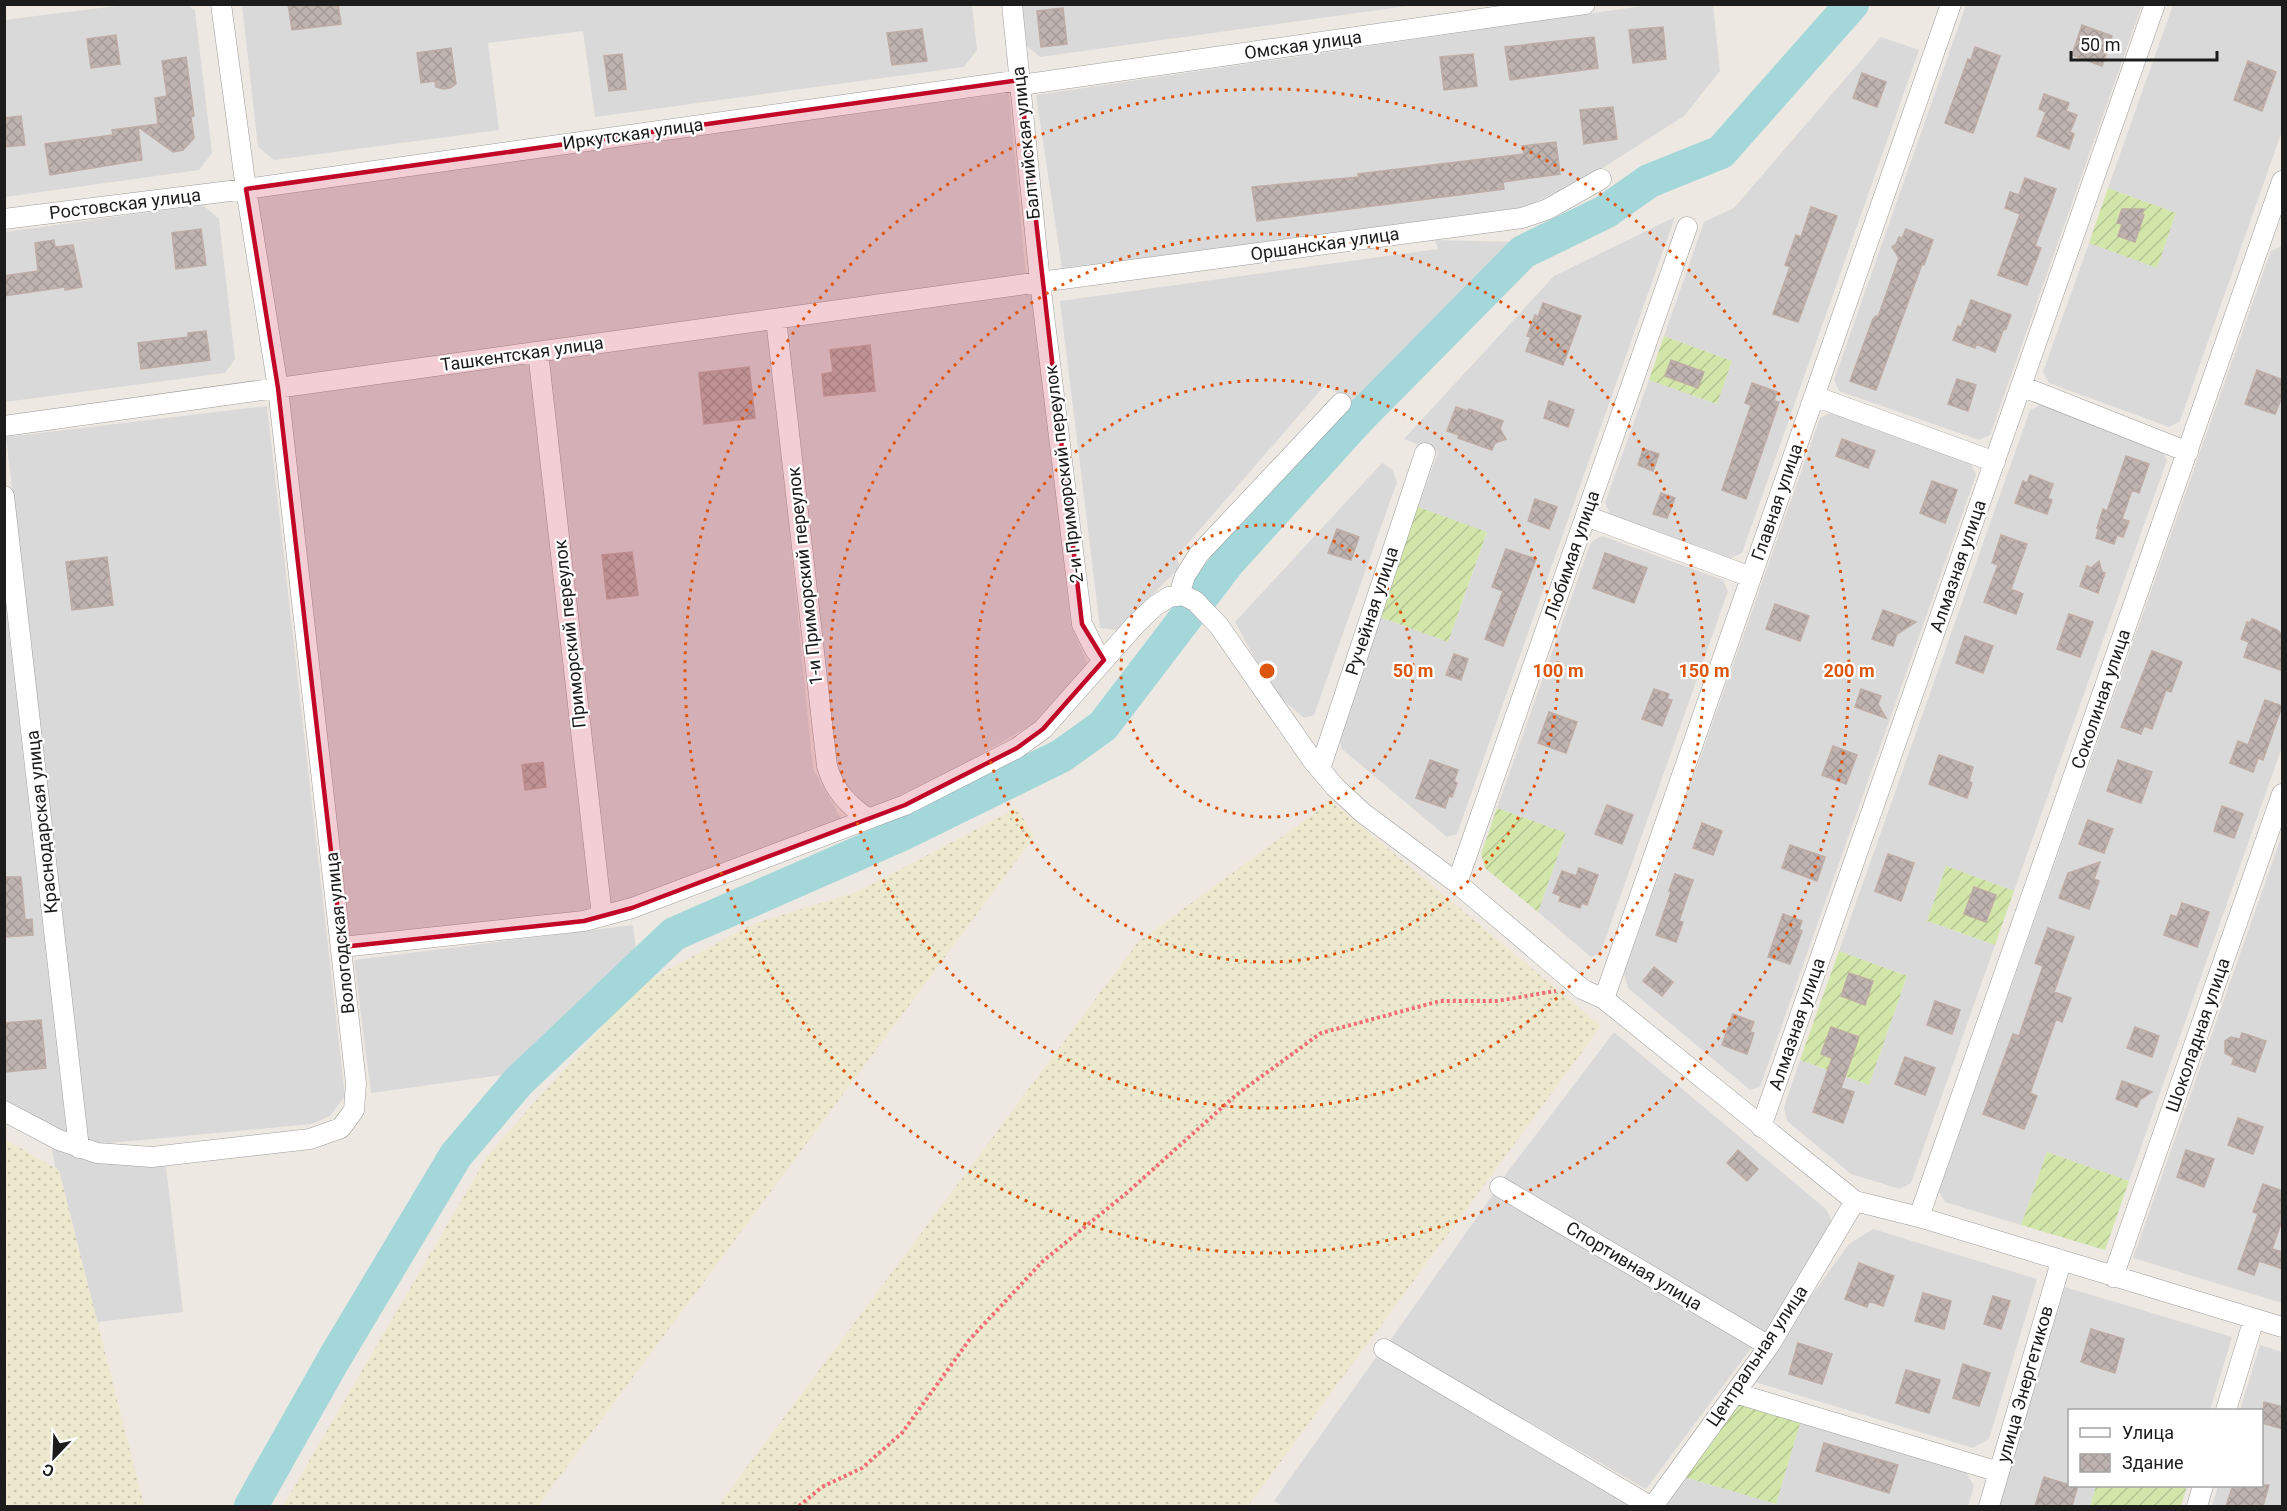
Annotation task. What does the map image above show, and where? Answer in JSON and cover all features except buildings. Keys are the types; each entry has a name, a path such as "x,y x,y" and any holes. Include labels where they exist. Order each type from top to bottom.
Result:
{"street":[{"name":"Вологодская улица","path":"4,1111 34,1128 97,1154 152,1157 310,1139 341,1128 354,1110 356,1083 342,947 278,388 246,189 221,4"},
{"name":"Балтийская улица","path":"1012,4 1040,282"},
{"name":"Омская улица","path":"1021,83 1585,4"},
{"name":"Главная улица","path":"1604,999 1951,4"},
{"name":"Алмазная улица","path":"1761,1127 2155,4"},
{"name":"Иркутская улица","path":"246,189 1021,83"},
{"name":"Оршанская улица","path":"1040,282 1522,218 1548,209 1601,179"},
{"name":"Соколиная улица","path":"1919,1217 2283,181"},
{"name":"Ростовская улица","path":"4,219 246,189"},
{"name":"Любимая улица","path":"1457,883 1687,227"},
{"name":"Ташкентская улица","path":"4,426 1040,282"},
{"name":"2-и Приморский переулок","path":"1040,282 1082,624 1095,650 1104,660"},
{"name":"1-и Приморский переулок","path":"776,319 827,766 831,782 841,797 867,818"},
{"name":"Приморский переулок","path":"538,352 602,916"},
{"path":"2021,386 2188,452"},
{"path":"1814,396 1995,462"},
{"path":"1341,403 1199,554 1185,576 1193,602 1219,626 1335,787 1363,813 1457,883 1582,989 1604,999 1855,1201 1919,1217 2061,1262 2283,1327"},
{"name":"Ручейная улица","path":"1320,769 1425,453"},
{"name":"Краснодарская улица","path":"4,495 79,1148"},
{"path":"1586,516 1751,577"},
{"path":"342,947 584,921 632,908 905,805 1017,748 1043,729 1136,624 1155,606 1169,597 1193,602"},
{"name":"Шоколадная улица","path":"2113,1277 2283,794"},
{"name":"Спортивная улица","path":"1500,1187 1768,1346"},
{"name":"Центральная улица","path":"1651,1506 1768,1346 1855,1201"},
{"name":"улица Энергетиков","path":"1989,1506 2061,1262"},
{"path":"2226,1409 2254,1319"},
{"path":"1383,1349 1651,1506"},
{"path":"1735,1393 1999,1472"},
{"path":"2197,1506 2203,1487"}],"path":[{"path":"799,1506 822,1487 862,1468 902,1433 970,1339 1043,1261 1129,1191 1236,1095 1321,1033 1440,1001 1497,1001 1544,992 1582,989"}],"highlighted area":[{"path":"1020,80 1082,624 1104,660 1043,729 1017,748 905,805 632,908 584,921 342,947 278,388 246,189"}],"shaded area":[{"path":"1656,4 1713,5 1720,71 1684,116 1595,173 1518,211 1062,268 1036,95"},
{"path":"124,5 188,5 195,11 212,153 199,170 5,197 4,20"},
{"path":"242,5 972,5 977,50 964,67 595,117 583,31 488,43 499,130 274,160 258,147"},
{"path":"1019,5 1415,5 1040,57 1023,43"},
{"path":"1966,5 2142,5 1990,435 1979,440 1839,391 1834,380"},
{"path":"2173,5 2282,5 2282,131 2180,421 2169,427 2049,383 2043,372 2089,243 2157,267 2176,213 2108,188"},
{"path":"1881,37 1919,50 1742,553 1731,558 1610,514 1605,503 1649,380 1717,404 1732,361 1664,336 1704,222 1734,208"},
{"path":"1009,93 1026,276 285,382 255,194"},
{"path":"203,205 219,219 235,359 225,373 5,402 4,232"},
{"path":"1675,217 1457,834 1447,837 1342,749 1338,735 1380,617 1448,642 1487,533 1418,507 1438,452 1404,439 1554,276"},
{"path":"1435,240 1514,242 1354,408 1326,384 1177,556 1179,568 1117,630 1100,628 1060,301 1438,249"},
{"path":"2282,246 2282,747 2129,1181 2047,1152 2021,1225 1945,1202 1939,1191 2271,251"},
{"path":"1034,293 1071,626 1088,665 1048,715 920,790 870,808 856,801 836,772 785,324"},
{"path":"770,330 813,769 843,822 608,909 547,358"},
{"path":"530,361 591,912 351,941 286,397"},
{"path":"2041,405 2161,448 2167,460 2014,891 1946,866 1927,921 1995,945 1911,1183 1900,1189 1851,1174 1787,1121 1784,1107 1800,1060 1869,1085 1907,976 1839,951 2030,410"},
{"path":"267,406 345,1096 330,1116 312,1124 89,1145 6,437"},
{"path":"1831,413 1971,464 1976,475 1760,1087 1750,1090 1628,988 1624,974 1820,418"},
{"path":"1382,463 1392,469 1397,482 1314,715 1304,718 1272,690 1235,622"},
{"path":"1602,536 1723,580 1728,591 1600,954 1591,957 1538,912 1566,833 1497,808 1591,542"},
{"path":"5,598 67,1136 5,1100"},
{"path":"1331,801 1601,1026 1248,1506 718,1506 1138,942"},
{"path":"1017,808 1034,837 539,1506 283,1506 488,1155 639,985 753,924 857,892"},
{"path":"2282,835 2282,1303 2133,1258"},
{"path":"633,925 637,960 502,1075 371,1093 354,960"},
{"path":"1614,1032 1826,1209 1833,1224 1815,1265 1763,1334 1503,1178"},
{"path":"4,1139 59,1170 144,1506 5,1506"},
{"path":"52,1148 101,1164 166,1166 183,1312 81,1324"},
{"path":"1494,1193 1752,1347 1646,1489 1389,1342"},
{"path":"1873,1229 2037,1279 1989,1439 1973,1448 1755,1382 1754,1375 1849,1244"},
{"path":"2065,1287 2232,1337 2210,1409 2068,1409 2068,1487 2096,1487 2090,1506 1999,1506"},
{"path":"2260,1345 2282,1352 2282,1506 2212,1506 2218,1487 2263,1487 2263,1409 2240,1409"},
{"path":"1377,1356 1632,1505 1283,1506 1274,1501"},
{"path":"1801,1420 1964,1469 1974,1486 1968,1506 1658,1506 1681,1476 1776,1504"}],"green space":[{"path":"2108,188 2176,213 2157,268 2089,243"},
{"path":"1664,336 1732,361 1717,404 1649,380"},
{"path":"1418,507 1487,532 1448,642 1380,617"},
{"path":"1497,808 1566,833 1538,912 1485,868 1481,854"},
{"path":"1946,866 2014,891 1995,945 1927,921"},
{"path":"1839,951 1907,976 1869,1085 1800,1060"},
{"path":"2047,1152 2129,1181 2105,1250 2021,1225"},
{"path":"1746,1404 1801,1420 1776,1504 1681,1476 1731,1407"},
{"path":"2096,1487 2187,1487 2181,1506 2090,1506"}],"waterway":[{"path":"251,1506 334,1359 456,1155 518,1082 674,934 900,835 1061,756 1103,726 1229,561 1358,419 1523,252 1605,212 1649,181 1721,152 1852,4"}]}
